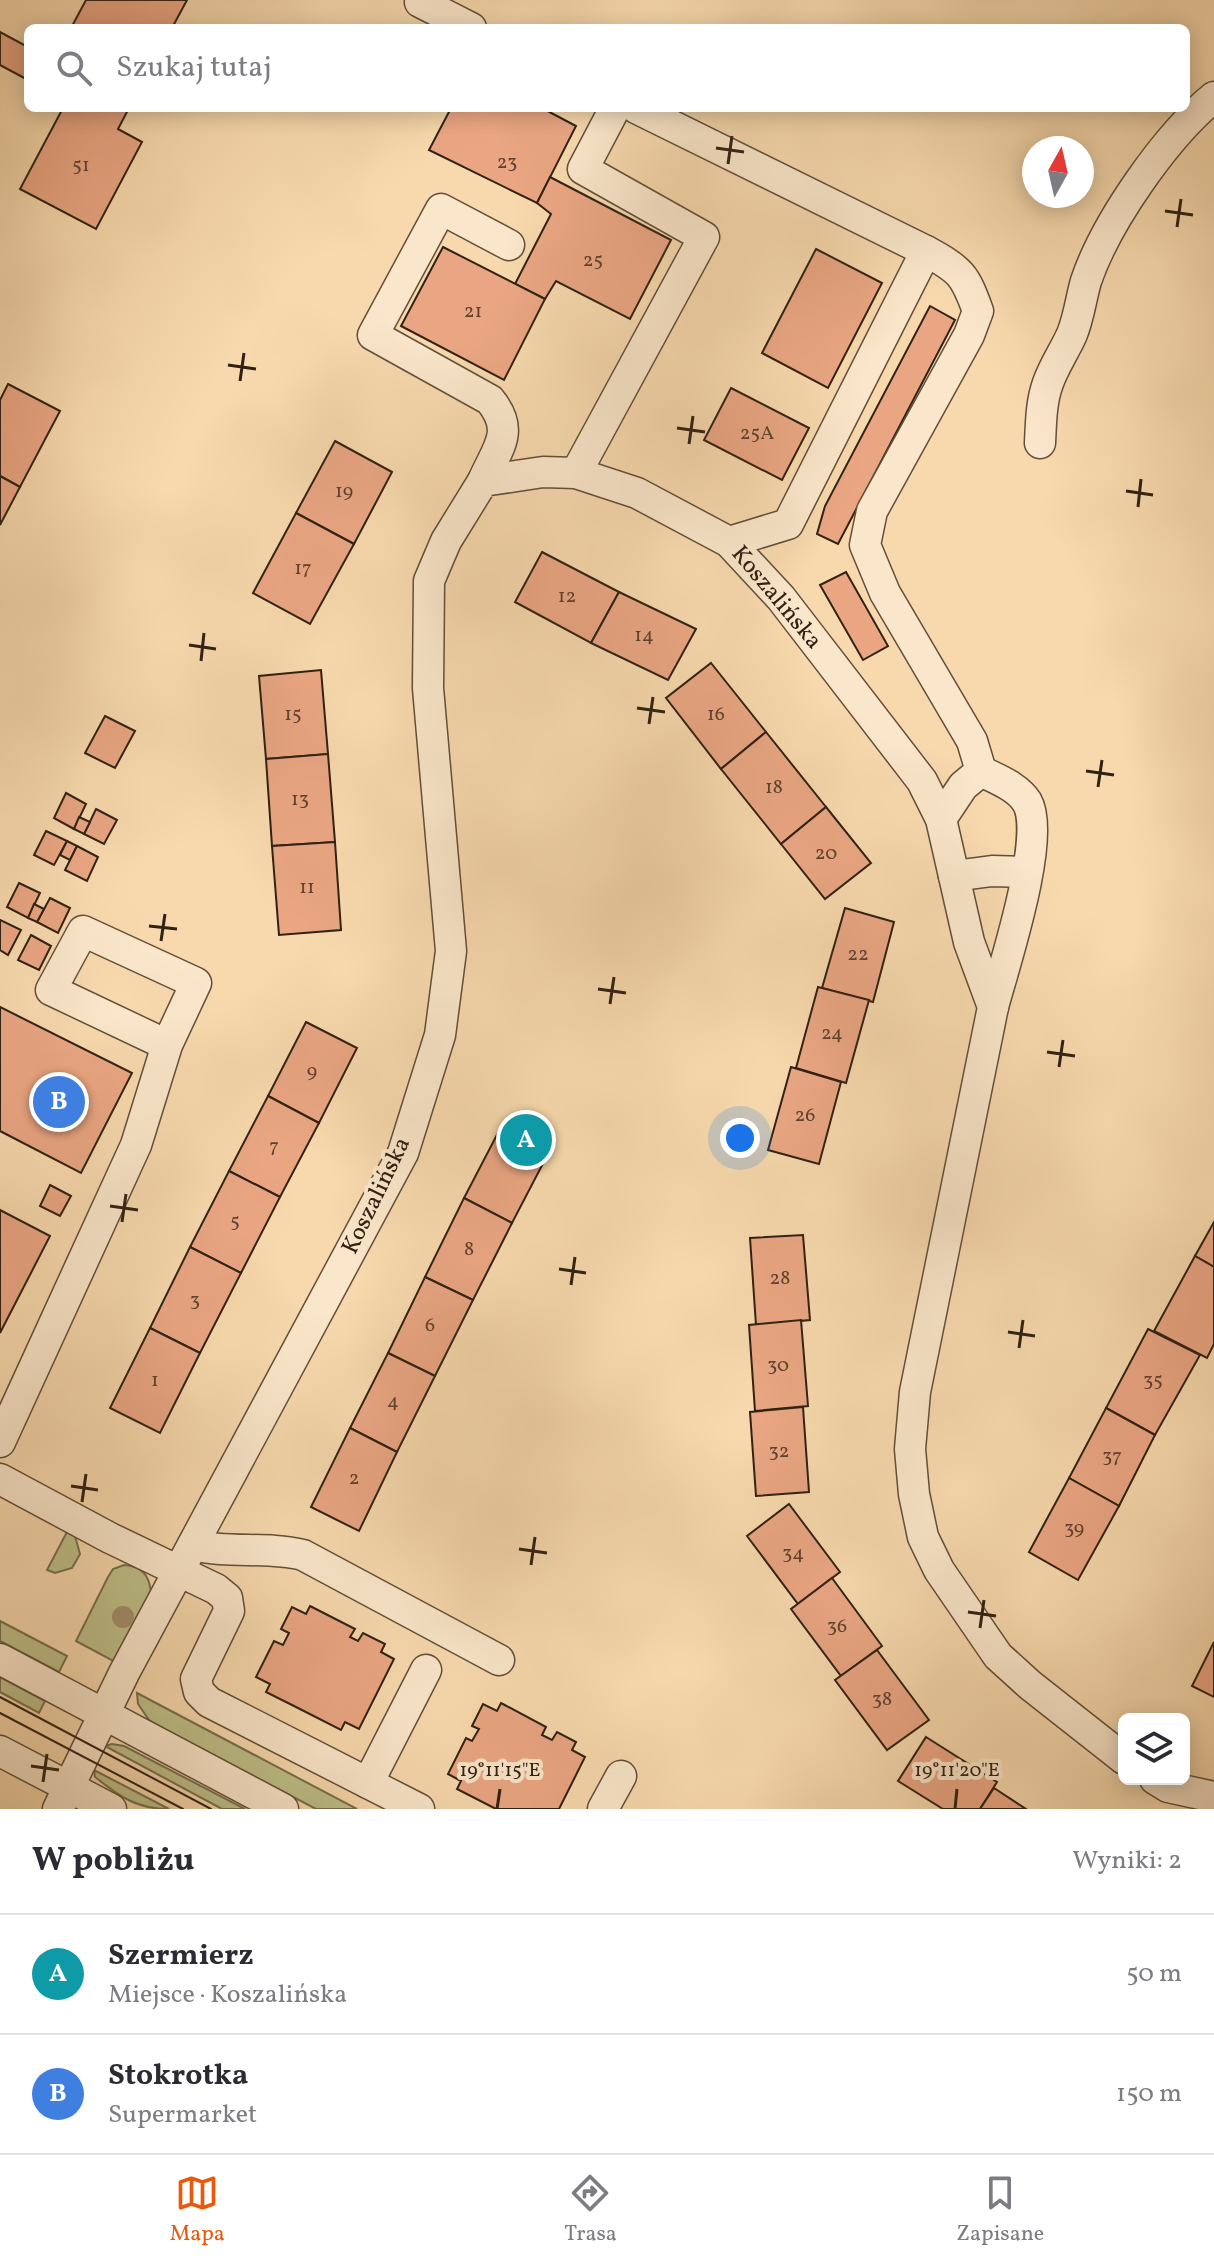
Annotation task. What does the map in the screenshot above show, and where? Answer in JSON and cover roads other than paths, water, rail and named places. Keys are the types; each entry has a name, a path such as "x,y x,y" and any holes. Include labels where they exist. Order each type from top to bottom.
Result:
{"street":[{"path":"420,2 463,24"},
{"path":"1040,443 1041,416 1048,383 1073,332 1086,280 1105,235 1188,118 1214,97"},
{"path":"576,473 704,237 583,169 613,112"},
{"path":"644,112 952,265 967,280 978,311 969,335 872,511 865,545 885,593 946,702 972,741 981,771 1008,784 1027,802 1033,828 1022,902 993,1007 915,1392 910,1449 914,1494 923,1537 939,1570 998,1656 1118,1754"},
{"path":"483,481 505,430 501,414 490,400 373,335 441,209 509,245"},
{"path":"729,542 788,524 926,251"},
{"name":"Koszalińska","path":"63,1798 178,1571 403,1153 440,1035 451,951 428,688 429,581 446,541 483,481 543,472 576,473 637,493 729,542 781,598 922,781 941,819 969,942 993,1007"},
{"path":"941,819 963,786 981,771"},
{"path":"954,876 992,871 1026,872"},
{"path":"0,1442 136,1145 167,1045 196,983 83,931 51,990 167,1045"},
{"path":"0,1479 216,1589 227,1598 229,1611 196,1679 199,1692 209,1702 419,1809"},
{"path":"193,1545 212,1550 281,1549 303,1555 499,1660"},
{"path":"0,1659 283,1809"},
{"path":"368,1783 426,1670"},
{"path":"0,1751 63,1798 111,1809"},
{"path":"603,1809 621,1776"},
{"path":"1165,1785 1214,1797"}],"tram line":[{"path":"0,1697 211,1809"},
{"path":"0,1713 183,1809"}],"place":[{"name":"Stokrotka","path":"59,1102"},
{"name":"Szermierz","path":"526,1140"}]}
